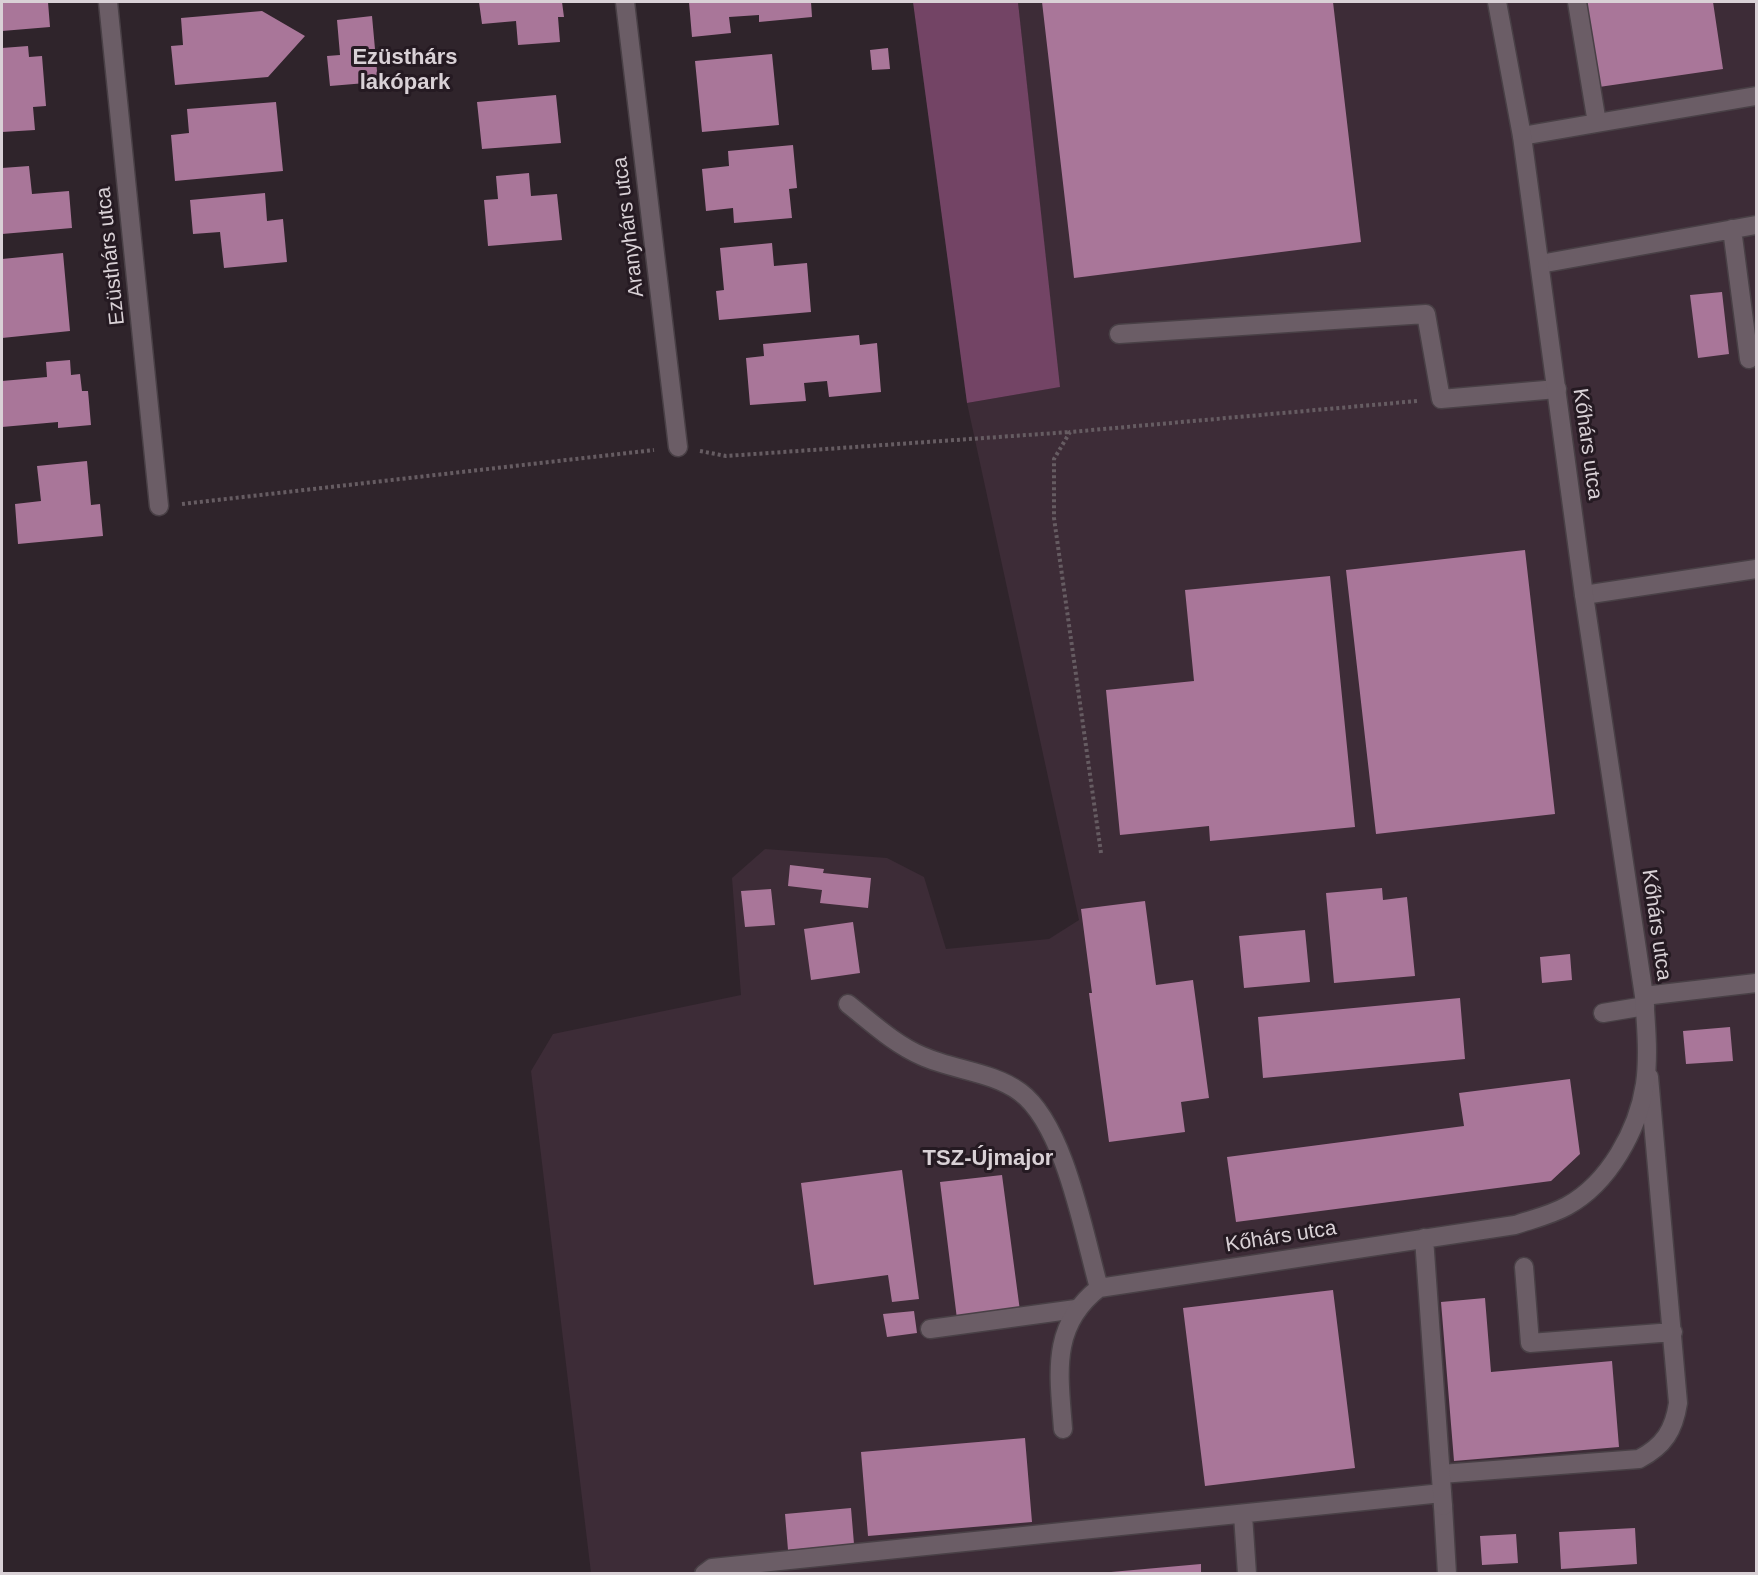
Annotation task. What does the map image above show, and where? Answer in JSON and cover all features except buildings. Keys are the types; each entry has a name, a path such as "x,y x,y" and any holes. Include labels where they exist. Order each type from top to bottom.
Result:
{"street":[{"name":"Ezüsthárs utca","path":"108,2 159,506"},
{"name":"Aranyhárs utca","path":"625,2 678,447"},
{"name":"Kőhárs utca","path":"1099,1288 1515,1225 1568,1205 1588,1191 1618,1155 1632,1129 1645,1084 1644,1001 1584,595 1522,136 1497,2"},
{"path":"1577,2 1597,123"},
{"path":"1522,136 1756,96"},
{"path":"1540,264 1756,225"},
{"path":"1732,229 1749,359"},
{"path":"1119,334 1426,314 1441,399 1557,389"},
{"path":"1584,595 1756,569"},
{"path":"1603,1013 1644,1001 1756,983"},
{"path":"848,1004 897,1042 920,1056 1001,1082 1019,1091 1033,1104 1061,1154 1099,1288 1076,1309 1067,1327 1060,1351 1059,1377 1063,1429"},
{"path":"1441,1474 1639,1459 1653,1452 1671,1432 1676,1419 1678,1403 1646,1055"},
{"path":"1424,1238 1447,1574"},
{"path":"1524,1267 1530,1343 1673,1332"},
{"path":"930,1329 1076,1309"},
{"path":"704,1574 712,1568 1243,1515 1442,1499"},
{"path":"1243,1515 1247,1574"}],"path":[{"path":"159,506 678,447 726,456 1070,432 1441,399"},
{"path":"1070,432 1054,459 1054,518 1101,853"}],"shaded area":[{"path":"913,2 1018,2 1060,387 967,403"},
{"path":"1018,2 1756,2 1756,1573 591,1573 531,1071 553,1034 741,995 732,878 765,849 887,858 924,877 946,949 1049,939 1079,920 967,403 1059,387"}],"district":[{"name":"Ezüsthárs lakópark","path":"405,70"},
{"name":"TSZ-Újmajor","path":"988,1159"}]}
